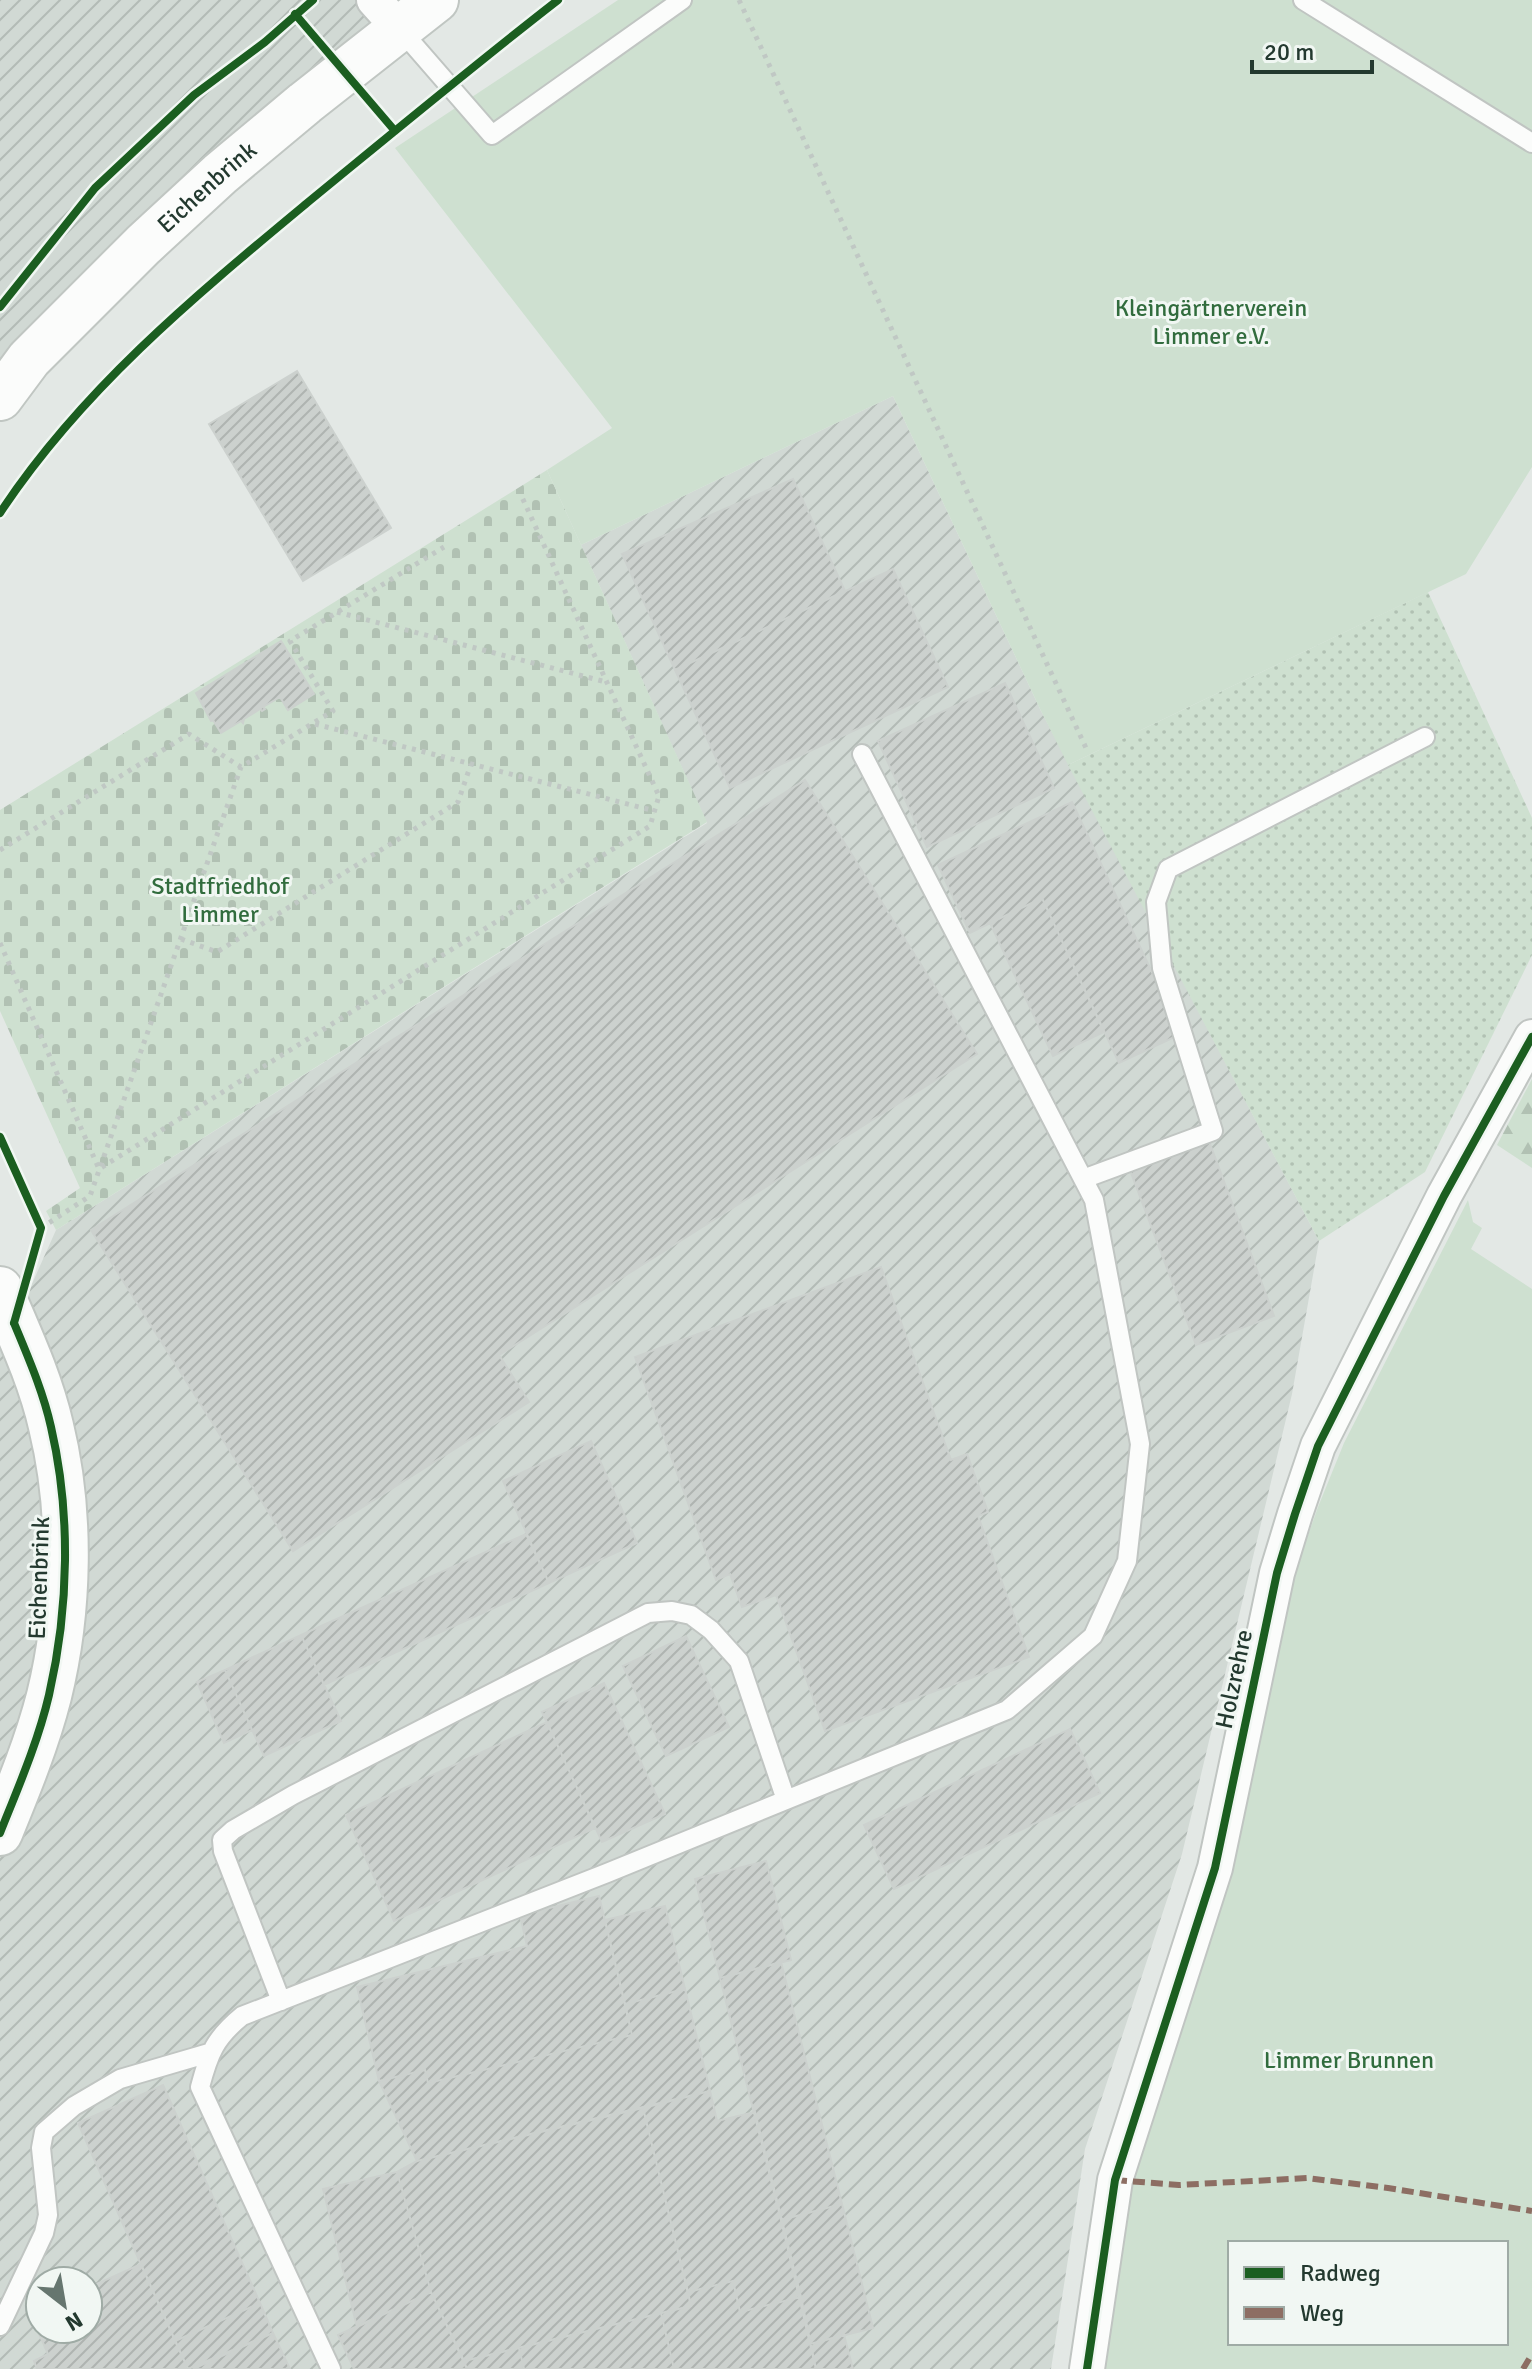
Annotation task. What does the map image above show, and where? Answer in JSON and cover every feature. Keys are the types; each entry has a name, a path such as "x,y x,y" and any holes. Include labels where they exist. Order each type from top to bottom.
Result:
{"main road":[{"name":"Eichenbrink","path":"0,398 29,359 143,245 386,14 436,0"},
{"name":"Eichenbrink","path":"0,1289 40,1387 52,1427 65,1536 62,1620 49,1696 0,1833"}],"street":[{"name":"Holzrehre","path":"1087,2369 1115,2180 1215,1868 1277,1573 1295,1514 1318,1446 1444,1196 1532,1037"}],"lane":[{"path":"386,14 492,135 682,0"},
{"path":"1303,0 1532,143"},
{"path":"1083,1179 1213,1131 1162,968 1156,902 1168,869 1425,737"},
{"path":"331,2369 200,2087 209,2053 223,2032 242,2016 1007,1710 1093,1636 1127,1561 1140,1444 1094,1200 862,754"},
{"path":"281,2001 223,1851 222,1840 233,1830 293,1795 648,1613 672,1611 691,1615 711,1630 739,1661 786,1800"},
{"path":"0,2326 44,2233 48,2215 41,2148 44,2132 74,2106 120,2079 209,2053"}],"path":[{"path":"739,0 1086,748"},
{"path":"99,1169 650,826 659,796 521,495"},
{"path":"41,1228 90,1196 241,767 333,711 290,641 444,547"},
{"path":"337,612 607,682"},
{"path":"313,723 655,811"},
{"path":"0,850 189,734 241,767"},
{"path":"181,939 217,952 458,802 471,764"},
{"path":"0,943 99,1169"}],"shaded area":[{"path":"0,0 374,0 399,28 0,398"},
{"path":"893,396 1041,711 1319,1241 1292,1394 1182,1854 1085,2149 1051,2369 0,2369 0,1289 15,1322 56,1230 707,823 581,545"}],"green space":[{"name":"Kleingärtnerverein Limmer e.V.","path":"618,0 1532,0 1532,467 1466,574 1068,765 893,396 581,545 547,470 612,428 395,148"},
{"name":"Stadtfriedhof Limmer","path":"547,470 707,822 56,1230 46,1211 80,1188 0,1011 0,810"},
{"path":"1428,592 1532,818 1532,955 1425,1172 1319,1241 1068,765"},
{"path":"1532,1079 1532,1168 1497,1145"},
{"name":"Limmer Brunnen","path":"1468,1200 1473,1222 1482,1228 1471,1249 1532,1289 1532,2369 1095,2369 1121,2201 1246,1806 1295,1572 1344,1443"}],"building":[{"path":"297,371 391,528 303,581 209,424"},
{"path":"793,479 845,591 675,670 622,554"},
{"path":"893,569 948,687 730,788 675,670"},
{"path":"281,641 314,694 288,710 280,697 263,707 265,709 262,711 260,709 244,719 243,723 241,721 221,733 196,693"},
{"path":"1005,683 1054,788 927,847 878,741"},
{"path":"805,780 977,1054 499,1355 529,1402 293,1551 91,1230"},
{"path":"1072,802 1181,1034 1119,1063 1042,898 970,933 938,865"},
{"path":"1042,898 1104,1032 1053,1056 990,923"},
{"path":"1209,1141 1274,1316 1196,1345 1130,1170"},
{"path":"881,1267 951,1460 967,1454 988,1512 978,1516 1029,1657 825,1731 776,1595 742,1607 730,1574 716,1580 635,1357"},
{"path":"591,1441 637,1543 549,1583 503,1481"},
{"path":"526,1534 549,1583 324,1685 301,1635"},
{"path":"301,1635 341,1721 264,1756 225,1670"},
{"path":"686,1636 729,1727 666,1756 623,1666"},
{"path":"225,1670 252,1730 224,1743 197,1682"},
{"path":"604,1683 665,1814 602,1842 542,1712"},
{"path":"547,1722 595,1828 394,1921 346,1815"},
{"path":"1070,1729 1100,1793 894,1889 864,1825"},
{"path":"766,1861 791,1960 720,1978 695,1879"},
{"path":"599,1896 632,2035 428,2083 425,2070 379,2081 357,1987 527,1946 520,1915"},
{"path":"665,1906 685,1989 625,2004 605,1920"},
{"path":"781,1962 842,2204 781,2220 720,1978"},
{"path":"685,1989 710,2091 417,2161 379,2081 425,2070 428,2083 632,2035 625,2004"},
{"path":"163,2085 260,2303 175,2341 78,2123"},
{"path":"710,2091 717,2121 755,2112 801,2297 740,2312 733,2281 688,2292 643,2108"},
{"path":"643,2108 691,2306 464,2361 431,2292 397,2172 417,2161"},
{"path":"397,2172 431,2292 357,2327 323,2189"},
{"path":"842,2204 873,2328 810,2344 781,2220"},
{"path":"141,2264 188,2369 37,2369 34,2361 48,2354 44,2345 104,2345 104,2281"},
{"path":"733,2281 740,2312 801,2297 816,2369 674,2369 661,2313 691,2306 688,2292"},
{"path":"431,2292 467,2369 354,2369 338,2335"},
{"path":"260,2303 273,2333 188,2369 175,2341"},
{"path":"661,2313 674,2369 524,2369 519,2348"},
{"path":"273,2333 290,2369 193,2369"},
{"path":"844,2335 853,2369 816,2369 810,2344"},
{"path":"519,2348 524,2369 467,2369 464,2361"}],"marked path":[{"path":"1115,2180 1179,2185 1307,2178 1532,2211"},
{"path":"1523,2369 1532,2354"}],"cycle path":[{"path":"0,307 95,188 194,95 265,42 313,0"},
{"path":"0,513 66,426 103,385 182,310 307,203 558,0"},
{"path":"295,14 395,131"},
{"path":"1087,2369 1115,2180 1215,1868 1277,1573 1295,1514 1318,1446 1444,1196 1532,1037"},
{"path":"0,1137 41,1228 14,1323"},
{"path":"0,1833 49,1695 61,1629 65,1561 62,1493 51,1427 14,1323"}]}
